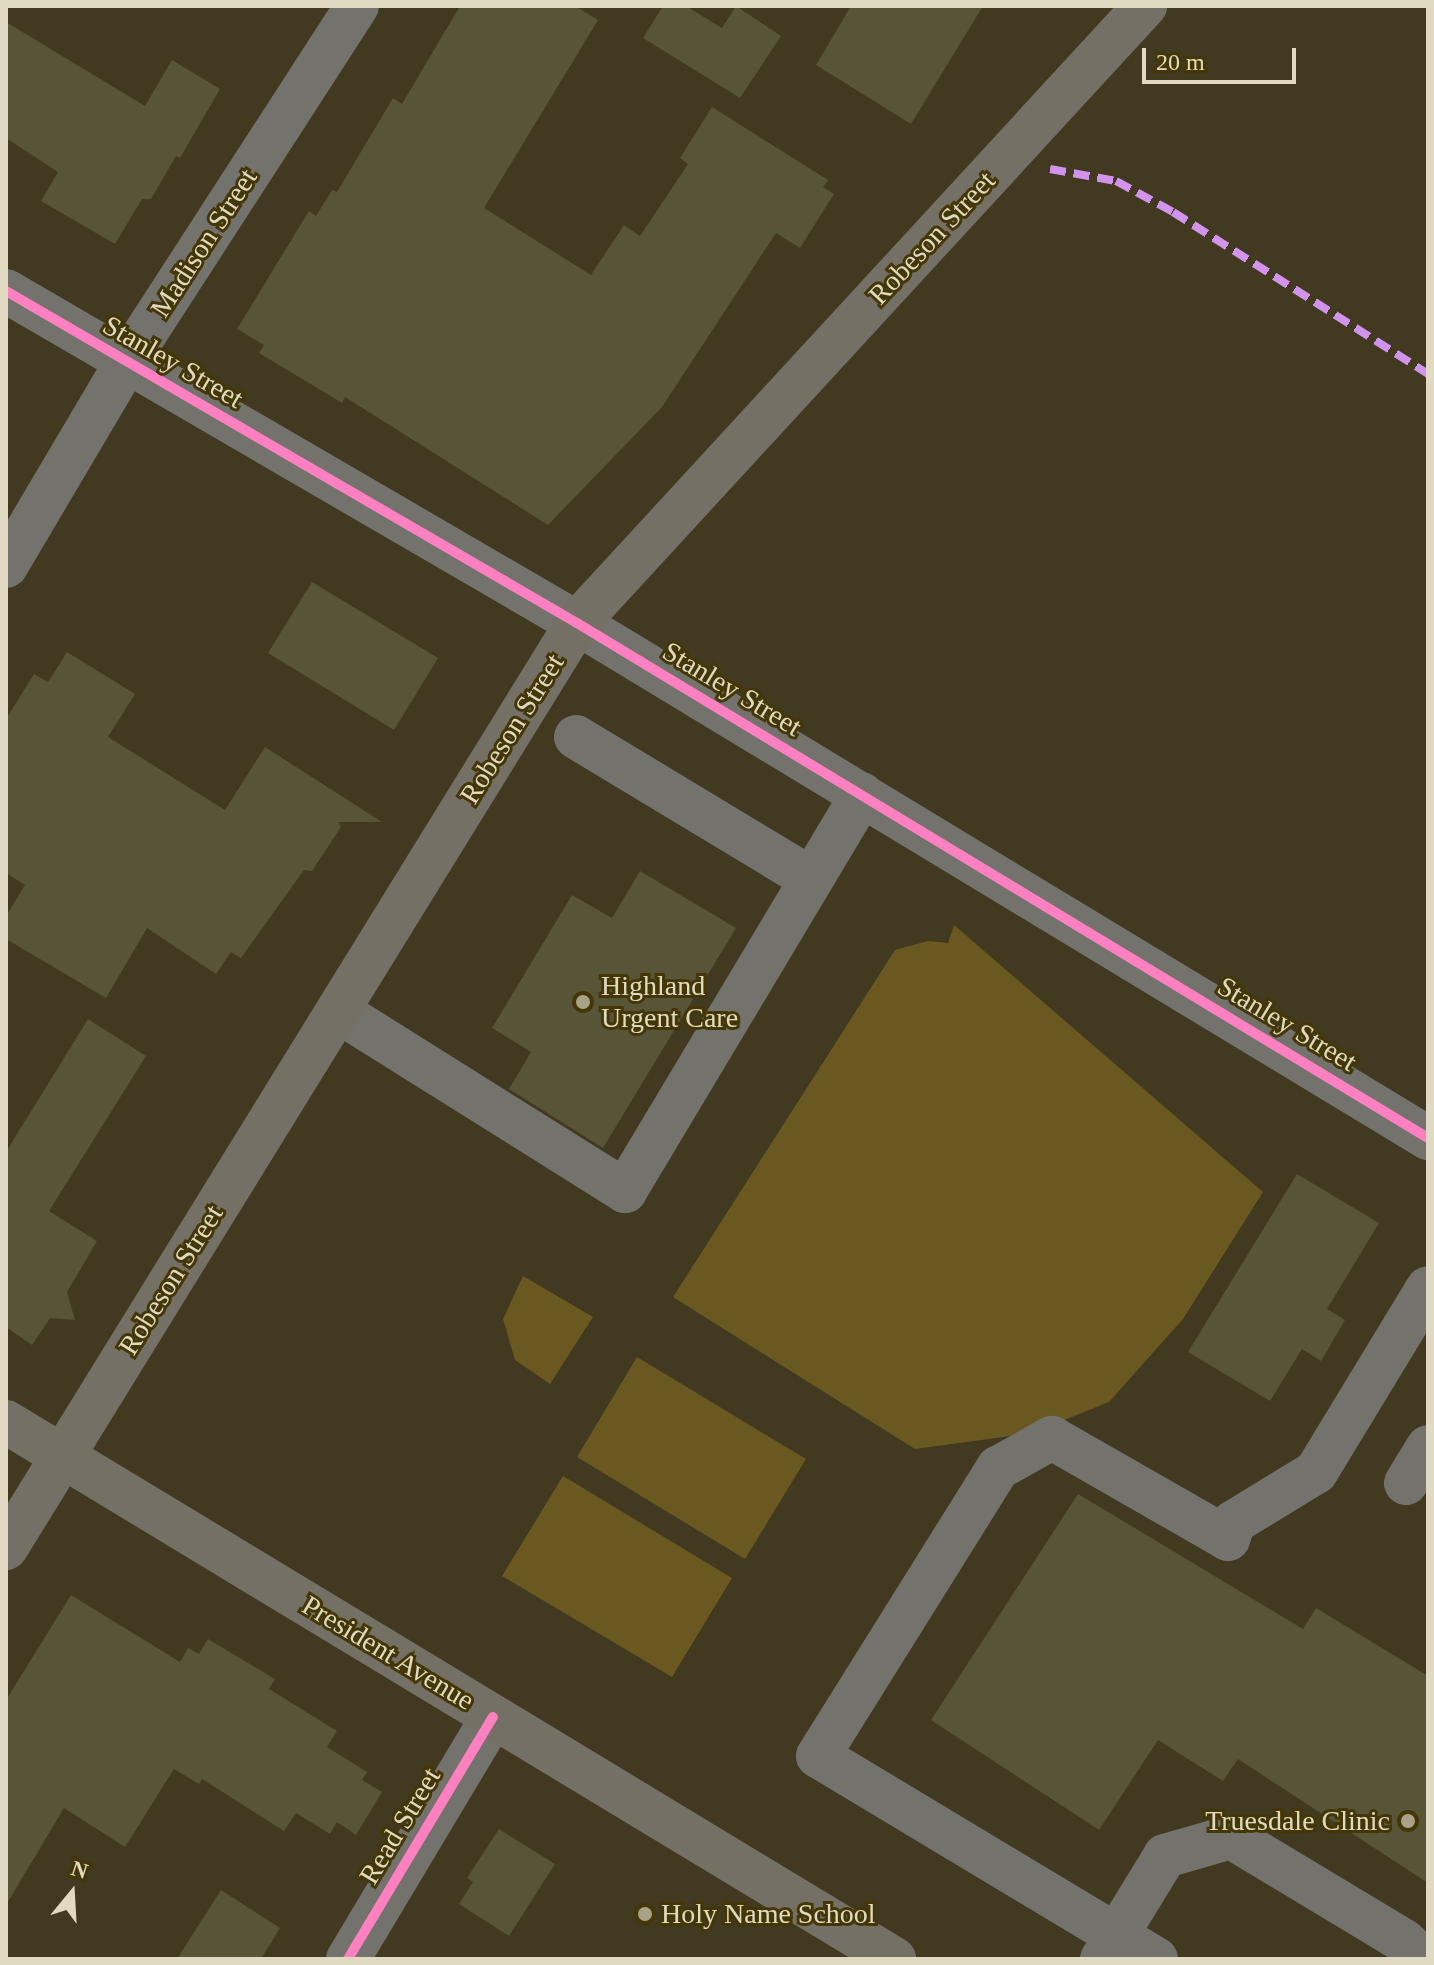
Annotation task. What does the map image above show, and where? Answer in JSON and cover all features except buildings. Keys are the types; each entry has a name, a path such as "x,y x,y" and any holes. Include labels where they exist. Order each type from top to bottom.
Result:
{"main road":[{"name":"Robeson Street","path":"6,1548 577,623 1145,6"},
{"name":"President Avenue","path":"6,1422 894,1959"}],"street":[{"name":"Madison Street","path":"6,566 126,363 357,6"},
{"name":"Stanley Street","path":"6,291 577,623 1428,1138"},
{"path":"576,737 811,879"},
{"path":"338,1011 625,1191 862,795"},
{"path":"1156,1959 1108,1947 818,1756 998,1468 1052,1438 1228,1539 1234,1522 1316,1472 1428,1288"},
{"name":"Read Street","path":"348,1959 493,1717"},
{"path":"1108,1947 1165,1856 1231,1837 1404,1941 1423,1959"}],"shaded area":[{"path":"954,925 1263,1192 1183,1319 1109,1402 1032,1433 915,1449 673,1297 895,950 928,941 948,943"},
{"path":"523,1276 593,1317 550,1384 515,1360 503,1319"},
{"path":"637,1357 806,1459 745,1559 577,1457"},
{"path":"563,1476 732,1578 672,1677 502,1576"}],"marked path":[{"path":"1050,169 1116,181 1173,212 1428,374"}],"cycle path":[{"path":"6,291 577,623 1428,1138"},
{"path":"348,1959 493,1717"}],"place":[{"name":"Highland Urgent Care","path":"583,1002"},
{"name":"Truesdale Clinic","path":"1408,1821"},
{"name":"Holy Name School","path":"645,1914"}]}
